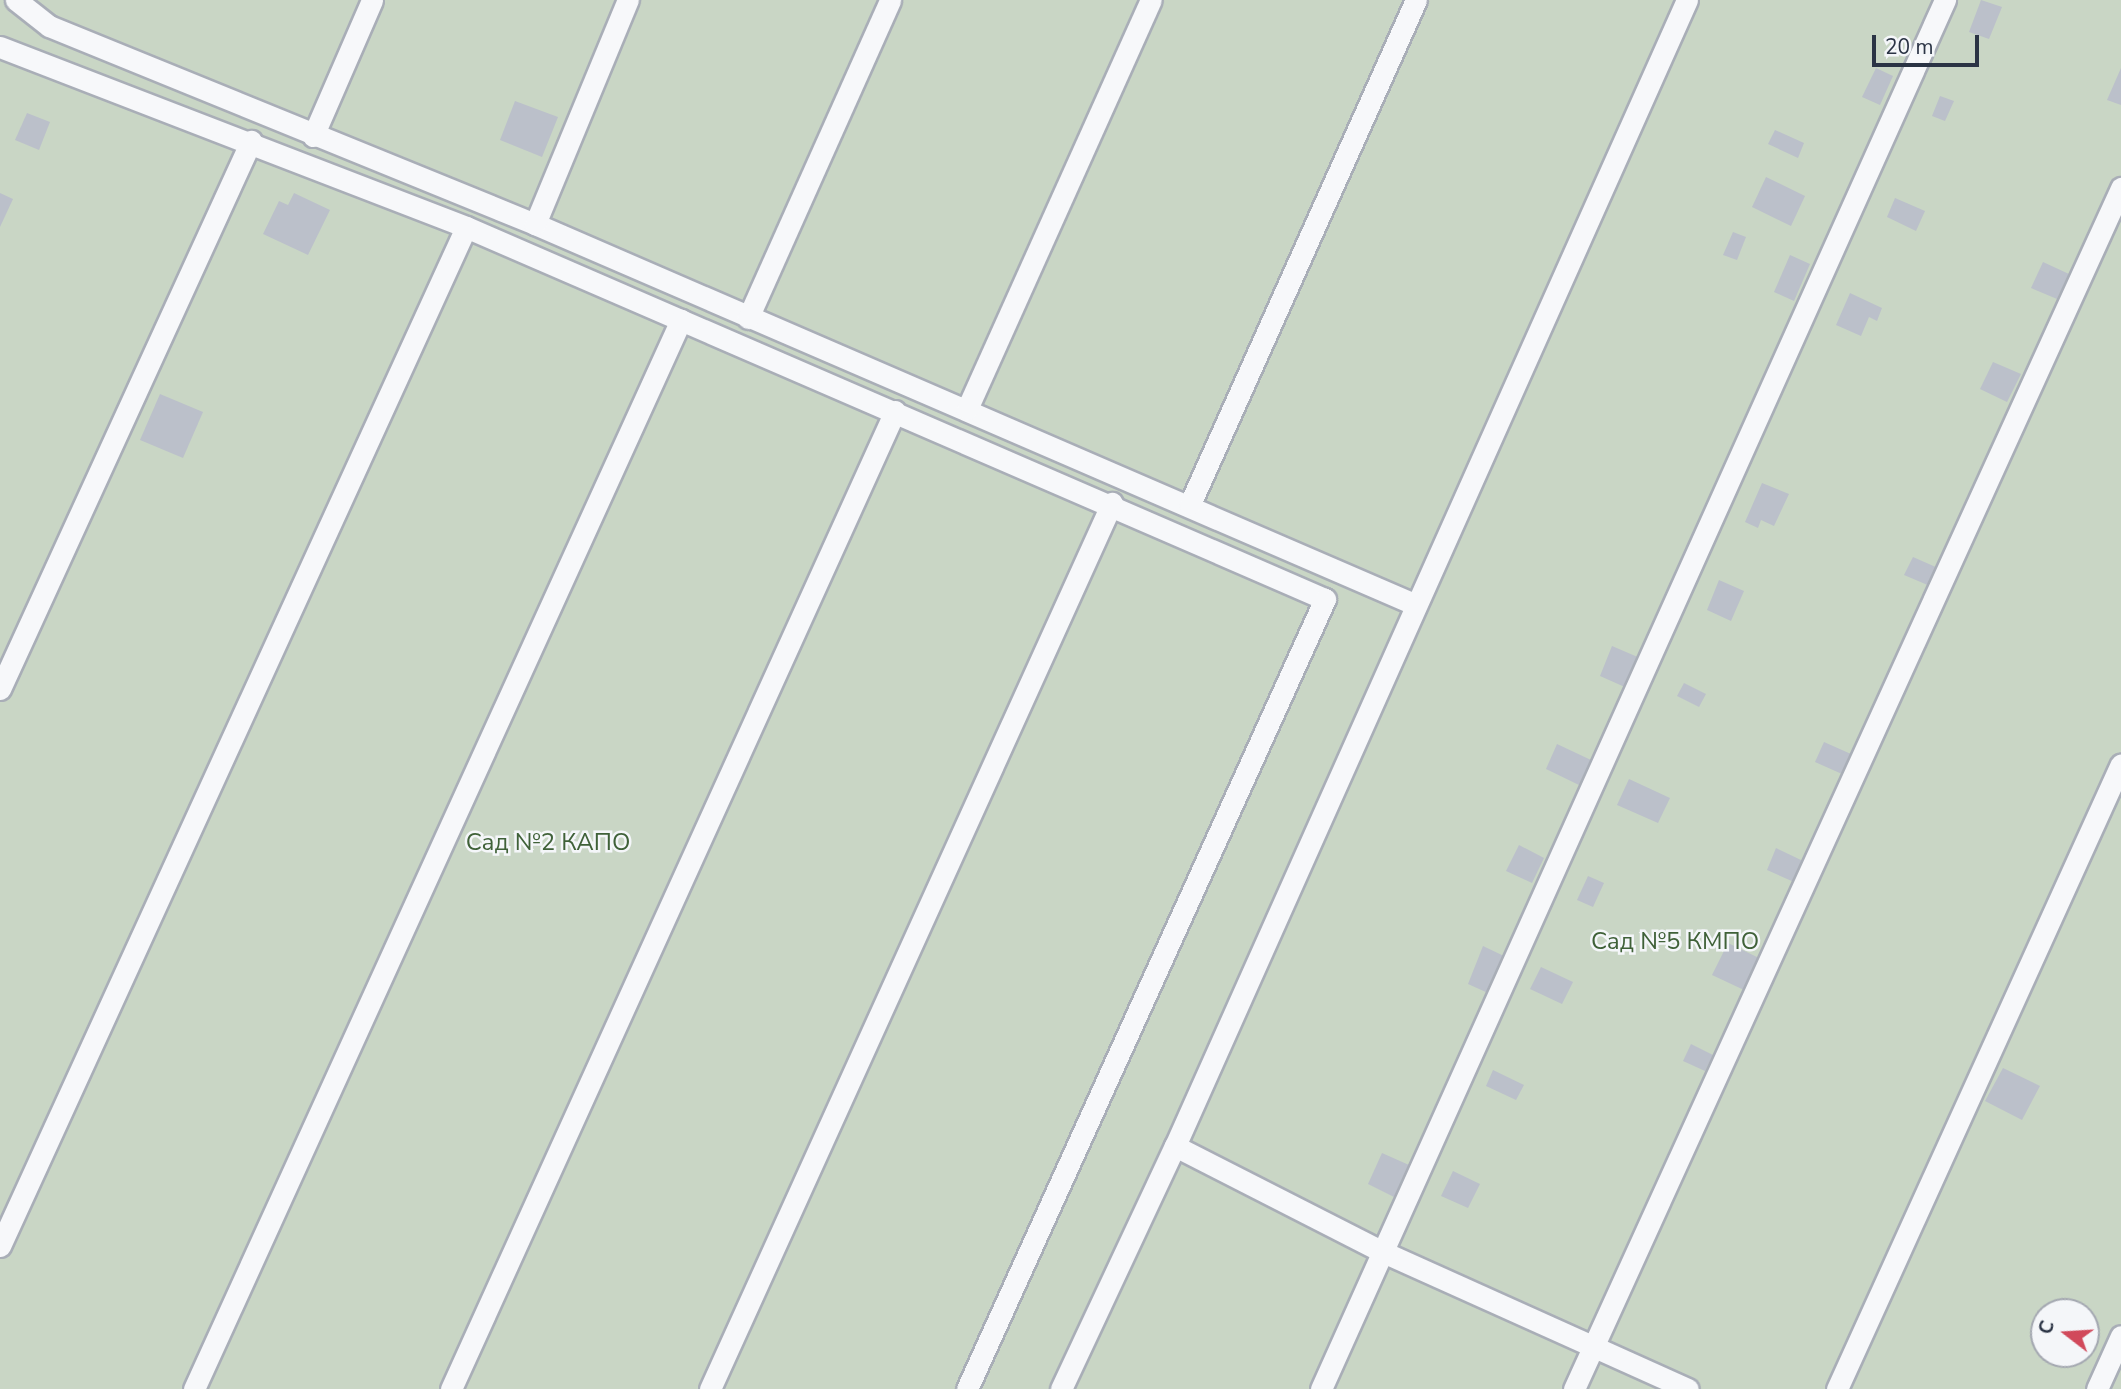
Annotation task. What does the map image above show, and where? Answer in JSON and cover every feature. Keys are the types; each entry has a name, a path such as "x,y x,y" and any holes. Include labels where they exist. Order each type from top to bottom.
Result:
{"lane":[{"path":"16,0 49,26 313,136 535,224 748,318 1190,503 1414,604"},
{"path":"313,136 372,0"},
{"path":"535,224 628,0"},
{"path":"748,318 890,0"},
{"path":"967,409 1151,0"},
{"path":"1190,503 1416,0"},
{"path":"1061,1389 1175,1146 1414,604 1687,0"},
{"path":"1321,1389 1945,0"},
{"path":"0,47 251,141 466,227 1112,503 1325,599 967,1389"},
{"path":"0,689 251,141"},
{"path":"1574,1389 2121,188"},
{"path":"0,1246 466,227"},
{"path":"194,1389 681,320"},
{"path":"451,1389 895,411"},
{"path":"710,1389 1112,503"},
{"path":"1838,1389 2121,764"},
{"path":"1175,1146 1383,1252 1688,1389"},
{"path":"2097,1389 2121,1336"}],"green space":[{"path":"0,0 2121,0 2121,1389 0,1389"}],"building":[{"path":"1981,0 2002,7 1989,39 1969,32"},
{"path":"1876,68 1893,76 1880,105 1862,97"},
{"path":"2121,68 2121,105 2107,100"},
{"path":"1940,96 1954,101 1945,121 1932,116"},
{"path":"515,101 558,117 542,157 500,140"},
{"path":"27,113 50,122 39,150 15,140"},
{"path":"1775,130 1804,143 1798,158 1768,144"},
{"path":"1766,177 1805,196 1791,226 1752,207"},
{"path":"0,193 13,199 0,227"},
{"path":"294,193 330,210 308,255 263,234 279,201 288,205"},
{"path":"1895,198 1925,211 1916,231 1887,217"},
{"path":"1733,232 1746,237 1737,260 1723,255"},
{"path":"1790,255 1810,264 1794,301 1774,292"},
{"path":"2043,262 2069,274 2057,299 2031,288"},
{"path":"1850,293 1882,308 1877,321 1869,317 1861,336 1836,325"},
{"path":"1993,362 2021,374 2007,402 1980,389"},
{"path":"160,394 203,412 183,458 140,440"},
{"path":"1762,483 1789,494 1774,526 1761,520 1758,528 1745,522"},
{"path":"1913,557 1938,568 1930,586 1904,575"},
{"path":"1719,580 1744,591 1731,621 1707,610"},
{"path":"1612,646 1640,658 1627,688 1600,676"},
{"path":"1684,683 1706,694 1699,707 1677,696"},
{"path":"1824,742 1851,754 1842,774 1815,762"},
{"path":"1557,744 1591,760 1579,785 1546,769"},
{"path":"1629,779 1670,798 1658,823 1617,805"},
{"path":"1519,845 1544,858 1532,883 1506,871"},
{"path":"1776,848 1803,861 1794,882 1767,870"},
{"path":"1588,876 1604,883 1593,907 1577,900"},
{"path":"1728,943 1759,958 1744,990 1712,975"},
{"path":"1483,946 1506,957 1488,993 1468,984"},
{"path":"1541,967 1573,982 1562,1004 1530,989"},
{"path":"1691,1044 1713,1055 1705,1071 1683,1061"},
{"path":"2003,1068 2040,1086 2022,1120 1985,1101"},
{"path":"1493,1070 1524,1085 1516,1100 1486,1086"},
{"path":"1382,1153 1409,1165 1394,1197 1368,1184"},
{"path":"1453,1171 1480,1184 1468,1208 1441,1196"}],"park label":[{"name":"Сад №2 КАПО","path":"548,843"},
{"name":"Сад №5 КМПО","path":"1675,942"}]}
